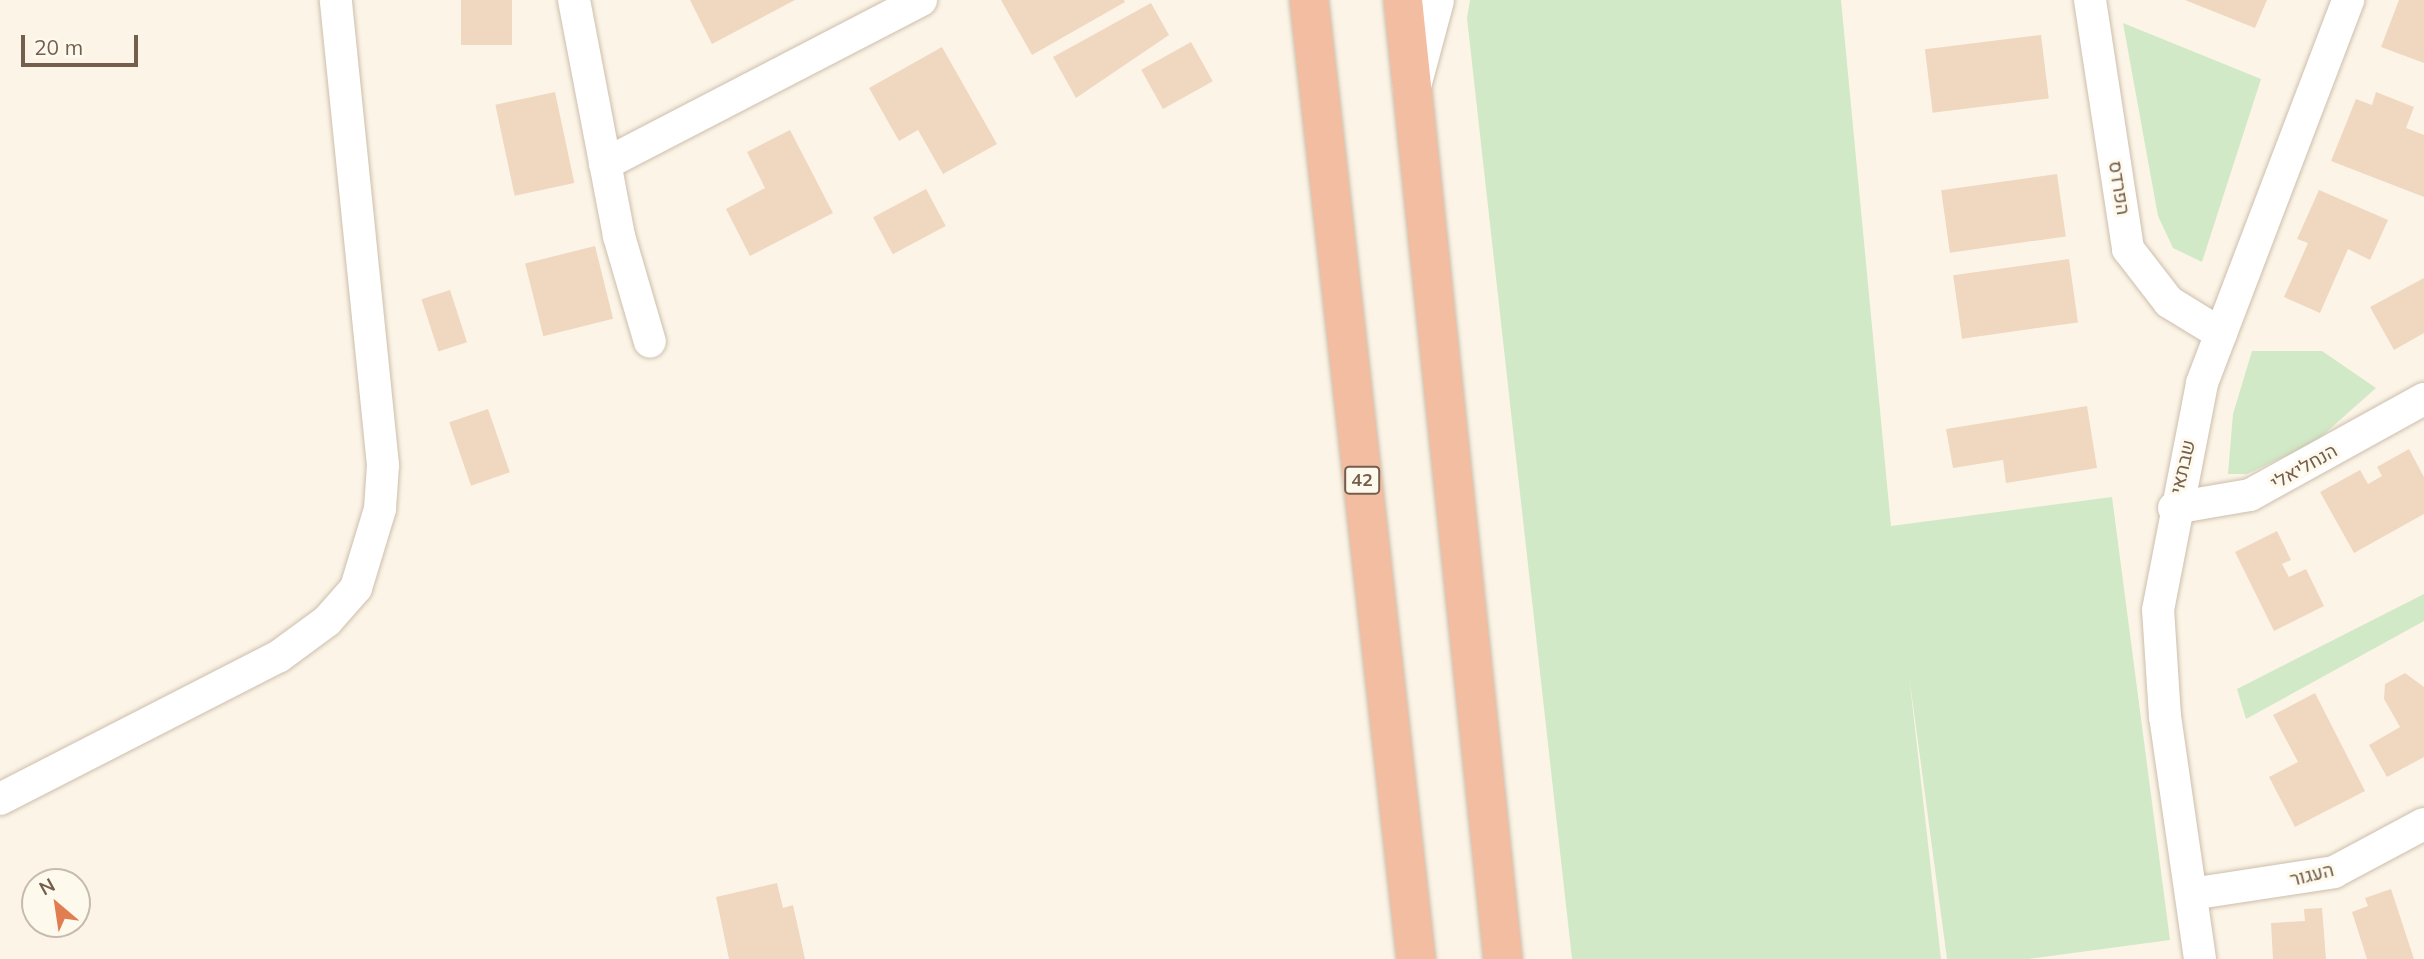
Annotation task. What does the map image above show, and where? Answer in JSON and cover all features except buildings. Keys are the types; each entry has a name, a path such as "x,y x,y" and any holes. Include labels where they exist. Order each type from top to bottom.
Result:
{"highway":[{"name":"42","path":"1309,0 1416,959"},
{"path":"1403,0 1503,959"}],"street":[{"path":"0,799 278,657 327,621 356,588 380,509 383,465 336,0"},
{"path":"573,0 605,164 650,342"},
{"path":"605,164 921,0"},
{"path":"1412,88 1435,0"},
{"name":"הפרדס","path":"2090,0 2128,249 2169,302 2221,334"},
{"name":"שבתאי","path":"2200,959 2165,717 2158,610 2174,508 2202,383 2348,0"},
{"name":"הנחליאלי","path":"2174,508 2250,495 2424,399"},
{"name":"העגור","path":"2191,894 2334,872 2424,824"}],"green space":[{"path":"1470,0 1841,0 1891,526 2112,497 2170,940 2028,959 1947,959 1909,675 1941,959 1572,959 1467,18"},
{"path":"2123,23 2261,79 2202,262 2173,248 2158,216"},
{"path":"2252,351 2322,351 2376,388 2314,443 2247,474 2228,474 2233,414"},
{"path":"2424,594 2424,621 2246,719 2237,689"}]}
